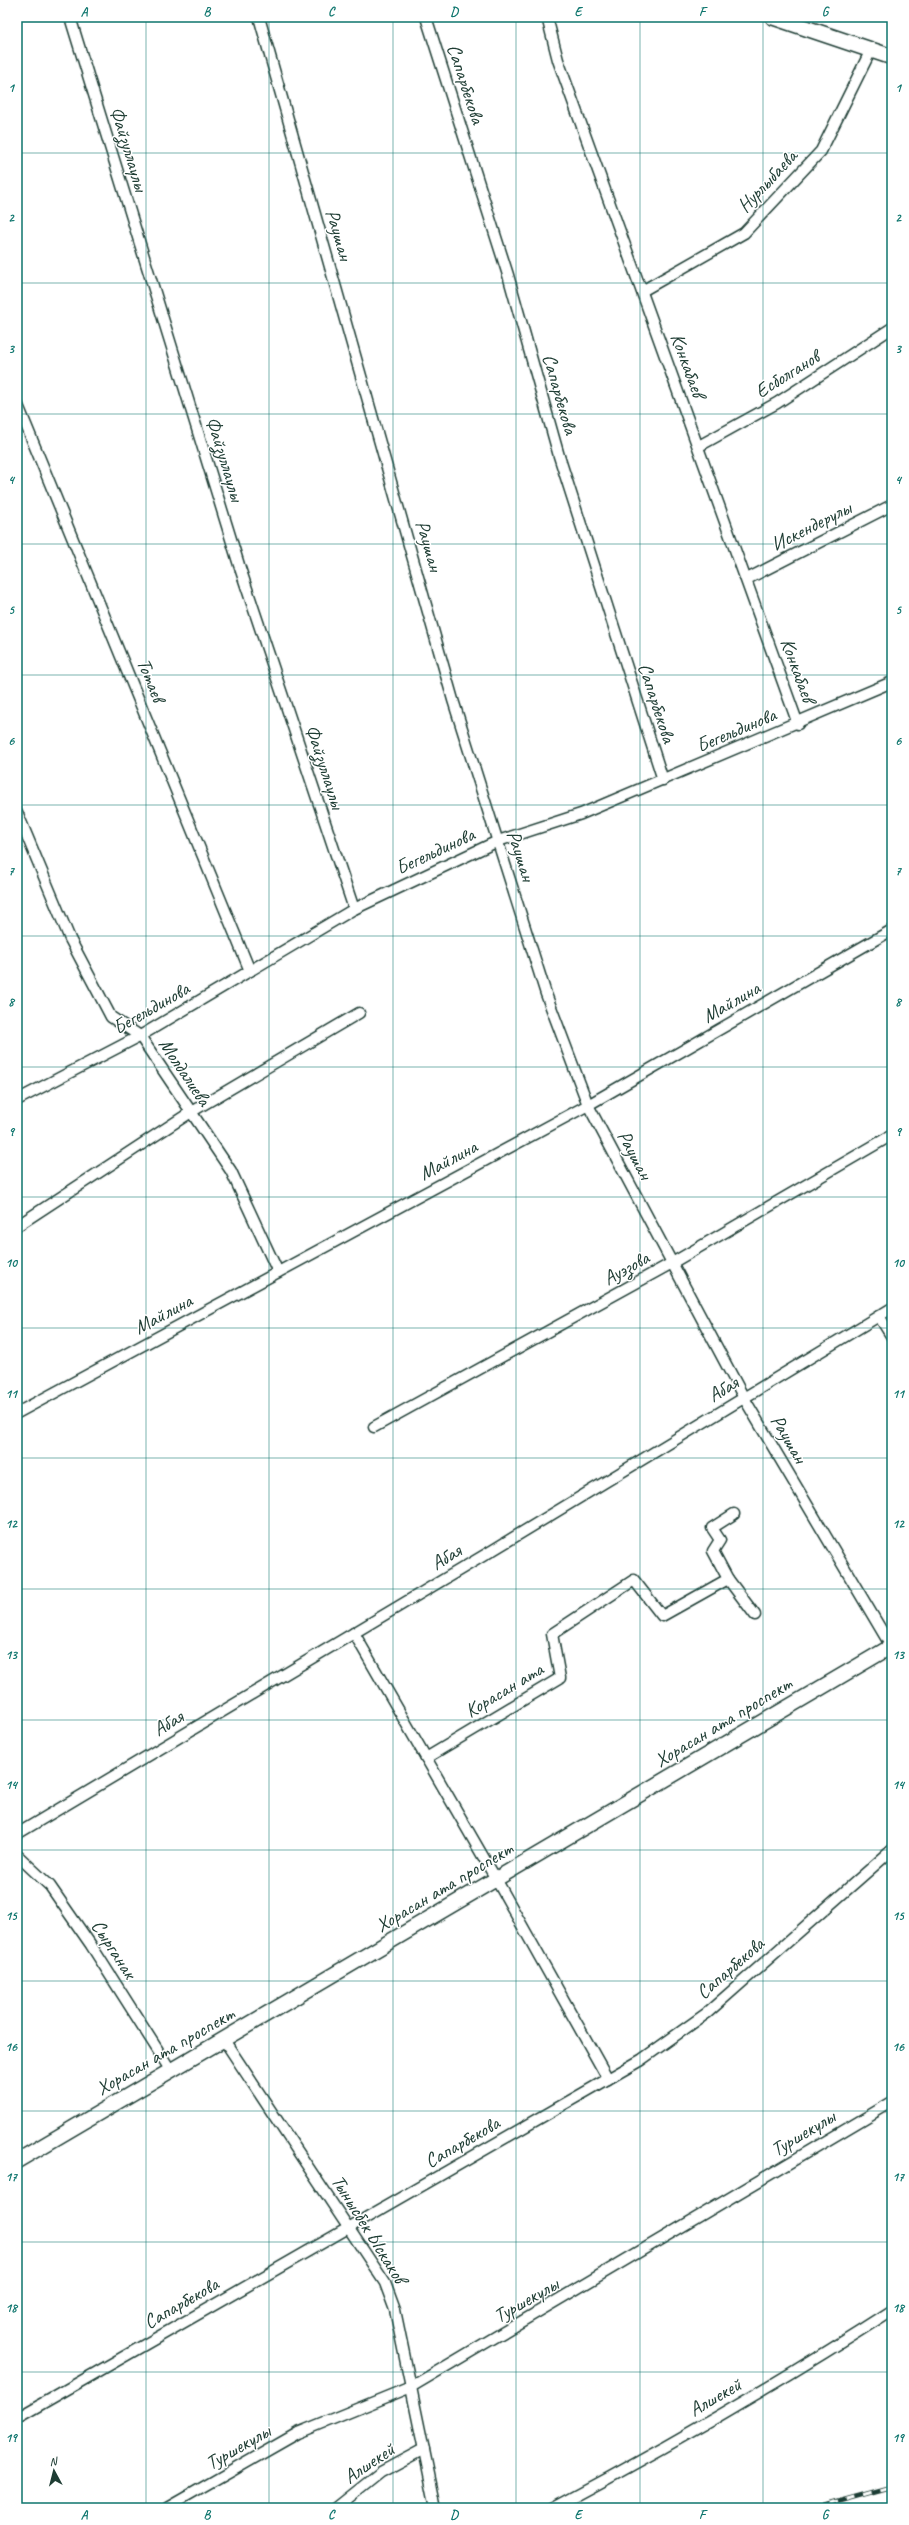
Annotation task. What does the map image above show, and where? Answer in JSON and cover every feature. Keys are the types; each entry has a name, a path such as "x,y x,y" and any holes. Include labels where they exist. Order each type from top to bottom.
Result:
{"main road":[{"path":"773,17 892,58"},
{"name":"Хорасан ата проспект","path":"17,2162 892,1647"}],"street":[{"name":"Файзуллаулы","path":"70,17 239,565 354,909"},
{"name":"Раушан","path":"259,17 453,700 546,994 588,1105 744,1398 892,1647"},
{"name":"Сапарбекова","path":"426,17 508,275 559,456 663,780"},
{"name":"Конкабаев","path":"548,17 558,60 699,446 798,724"},
{"name":"Нурлыбаева","path":"642,291 744,233 821,150 871,50"},
{"name":"Есболганов","path":"699,446 777,403 892,328"},
{"name":"Тотаев","path":"17,403 250,971"},
{"name":"Искендерулы","path":"747,579 892,505"},
{"name":"Бегельдинова","path":"17,1100 140,1036 354,909 498,841 581,814 798,724 892,682"},
{"name":"Молдалиева","path":"17,812 70,940 111,1017 140,1036 231,1171 278,1272"},
{"name":"Майлина","path":"17,1413 588,1105 892,930"},
{"path":"17,1226 191,1112 359,1013"},
{"name":"Ауэзова","path":"374,1427 672,1263 892,1135"},
{"name":"Абая","path":"17,1834 354,1633 892,1308"},
{"path":"879,1316 892,1337"},
{"path":"734,1514 712,1528 720,1540 713,1551 728,1579 755,1615"},
{"name":"Корасан ата","path":"426,1758 560,1678 552,1634 634,1580 662,1616 728,1579"},
{"path":"354,1633 496,1879 608,2079"},
{"name":"Сапарбекова","path":"17,2418 349,2229 641,2060 707,2013 892,1850"},
{"name":"Сырганак","path":"17,1855 50,1886 91,1944 171,2071"},
{"name":"Тынысбек Ыскаков","path":"224,2040 385,2283 395,2310 436,2508"},
{"name":"Туршекулы","path":"167,2508 298,2433 411,2388 892,2102"},
{"name":"Алшекей","path":"553,2508 643,2460 833,2349 892,2310"},
{"name":"Алшекей","path":"336,2508 382,2472 424,2449"}],"railway":[{"path":"812,2508 892,2486"},
{"path":"868,2508 892,2506"}]}
